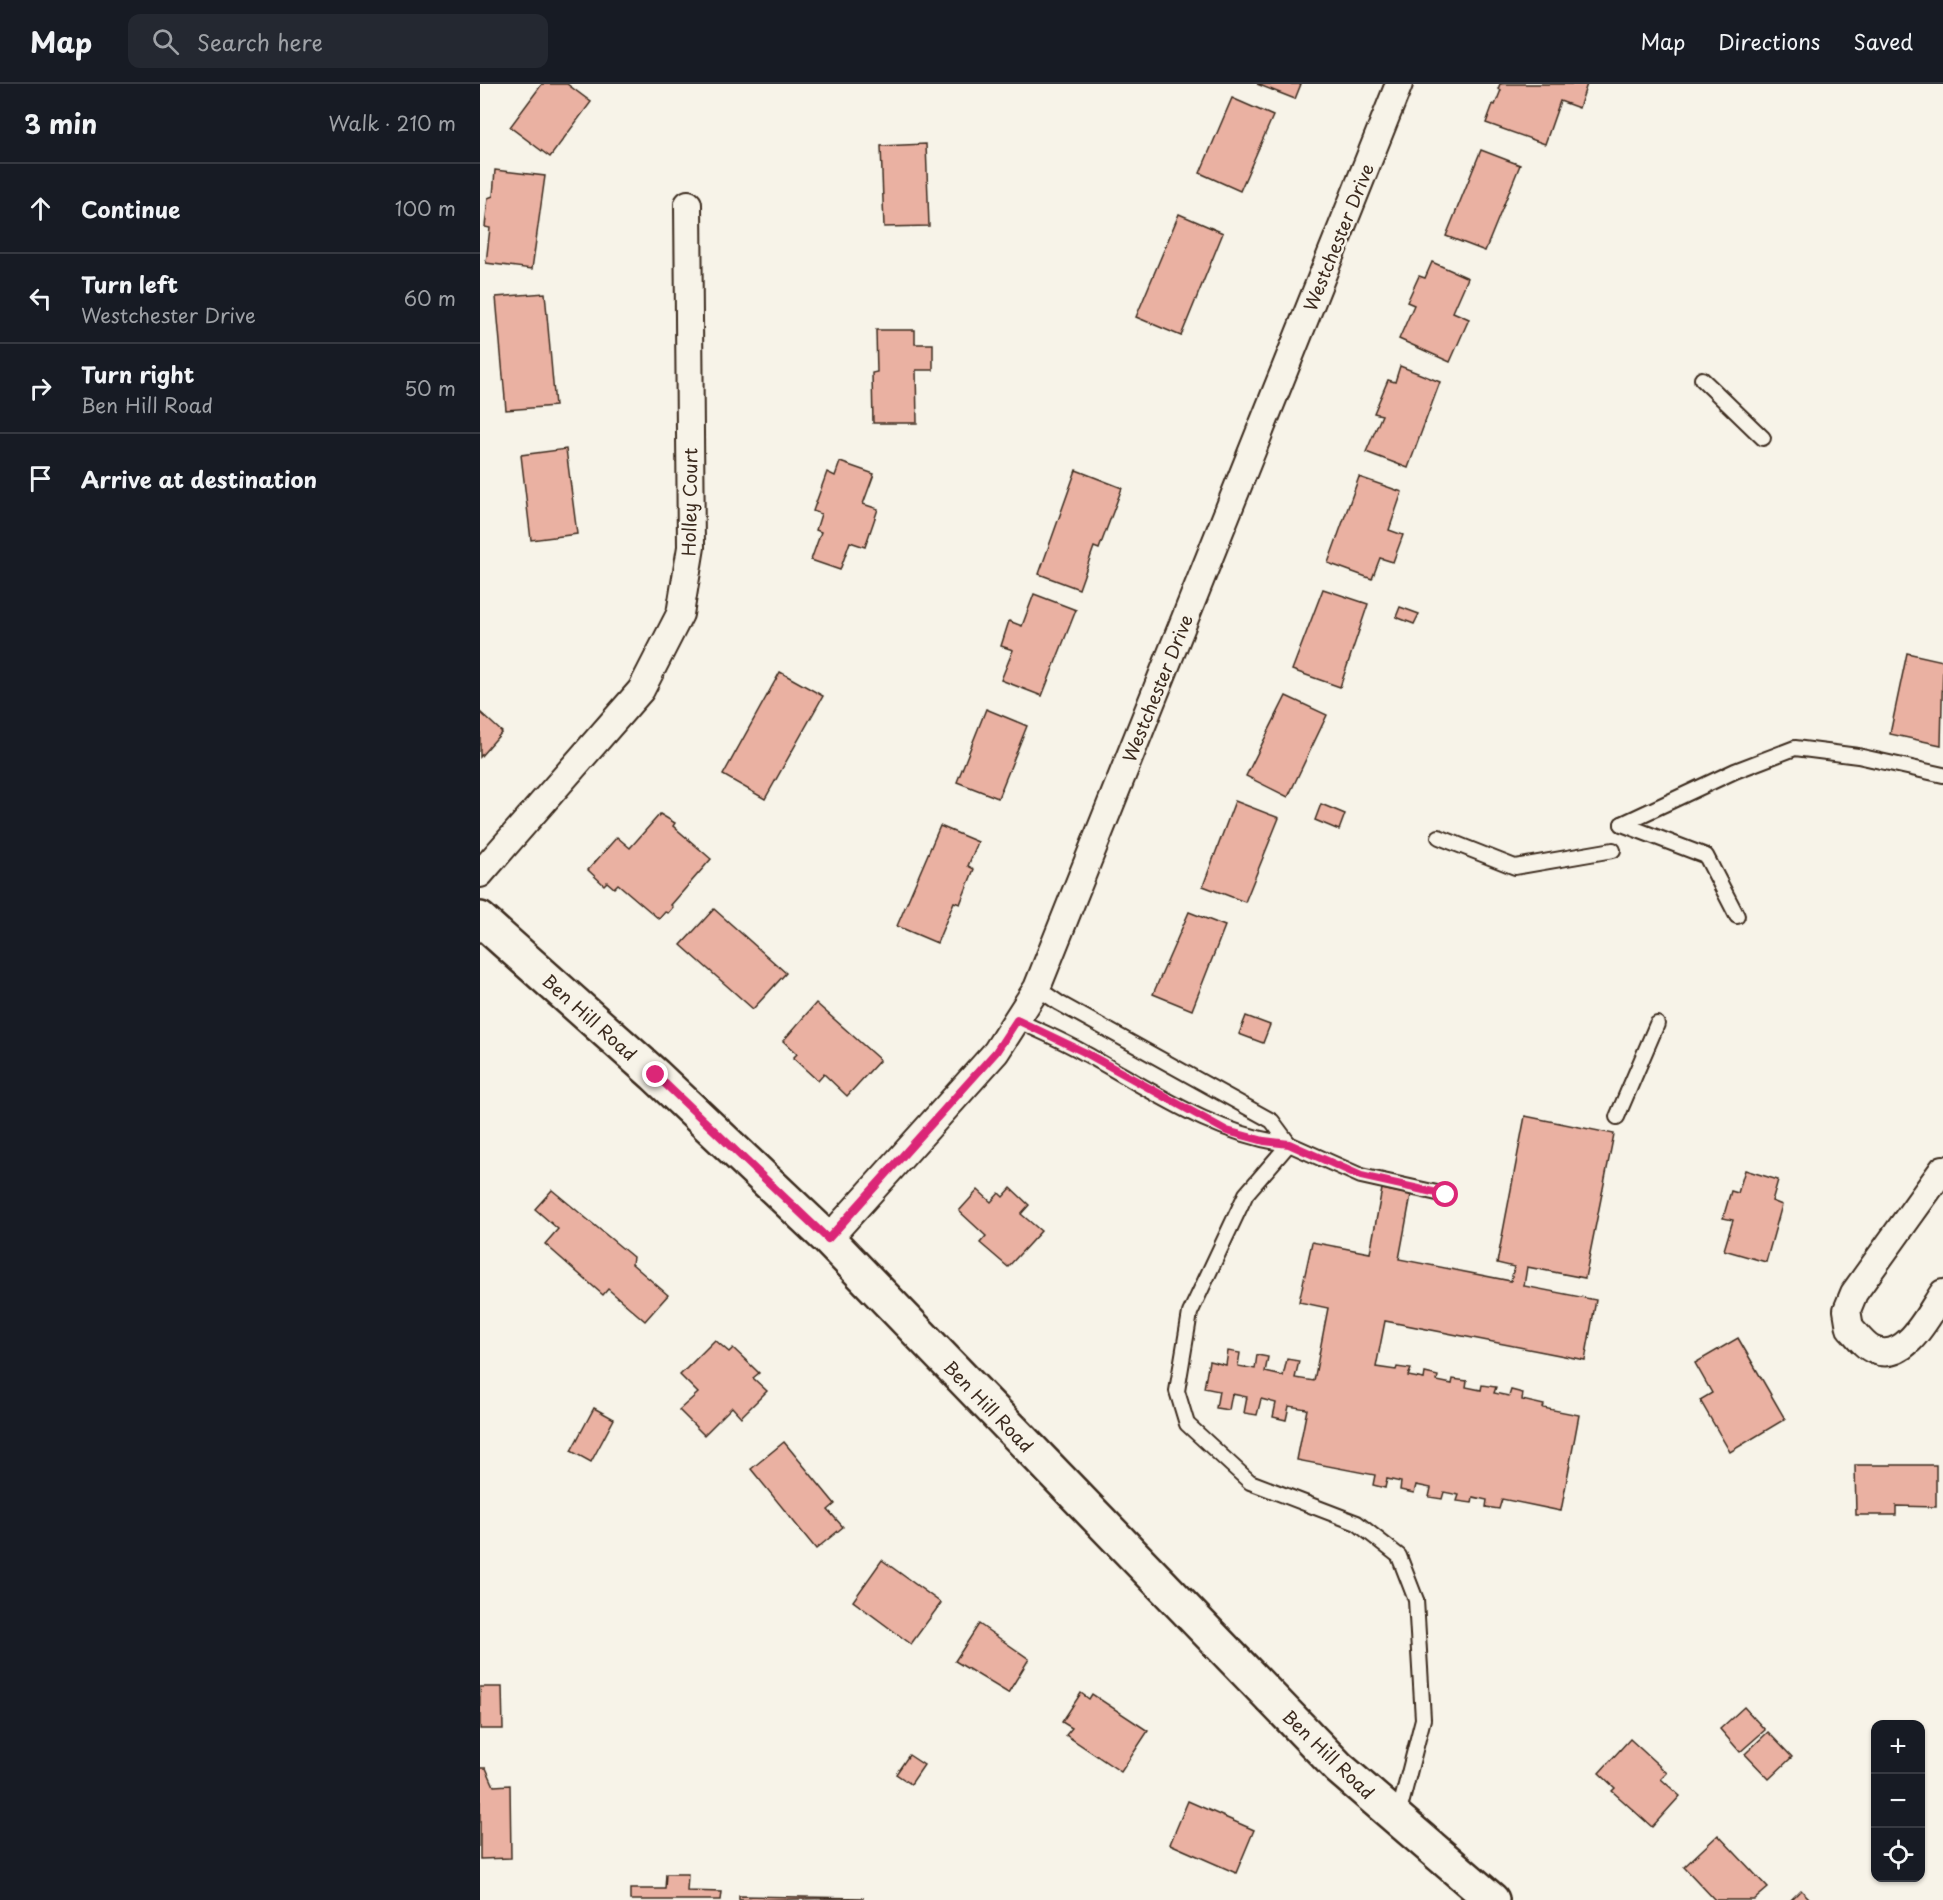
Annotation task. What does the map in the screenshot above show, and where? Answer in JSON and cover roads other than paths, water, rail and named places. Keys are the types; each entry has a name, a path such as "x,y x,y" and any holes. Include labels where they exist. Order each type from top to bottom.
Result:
{"street":[{"name":"Westchester Drive","path":"828,1239 996,1052 1037,988 1399,84"},
{"name":"Holley Court","path":"480,874 641,690 680,614 691,547 688,204"},
{"name":"Ben Hill Road","path":"480,919 656,1075 828,1239 1339,1768 1492,1900"},
{"path":"1943,1169 1854,1293 1848,1310 1850,1328 1874,1350 1892,1351 1908,1343 1943,1293"}],"lane":[{"path":"1702,379 1763,438"},
{"path":"1737,916 1706,856 1622,824 1735,771 1795,748 1858,756 1943,775"},
{"path":"1439,837 1515,867 1613,850"},
{"path":"1037,988 1059,1004 1272,1121 1289,1144"},
{"path":"1017,1020 1084,1052 1227,1131 1264,1141 1289,1144 1361,1176 1446,1195"},
{"path":"1617,1118 1657,1024"},
{"path":"1289,1144 1246,1194 1190,1313 1177,1391 1187,1424 1250,1482 1357,1523 1399,1556 1416,1600 1422,1719 1398,1819"}]}
